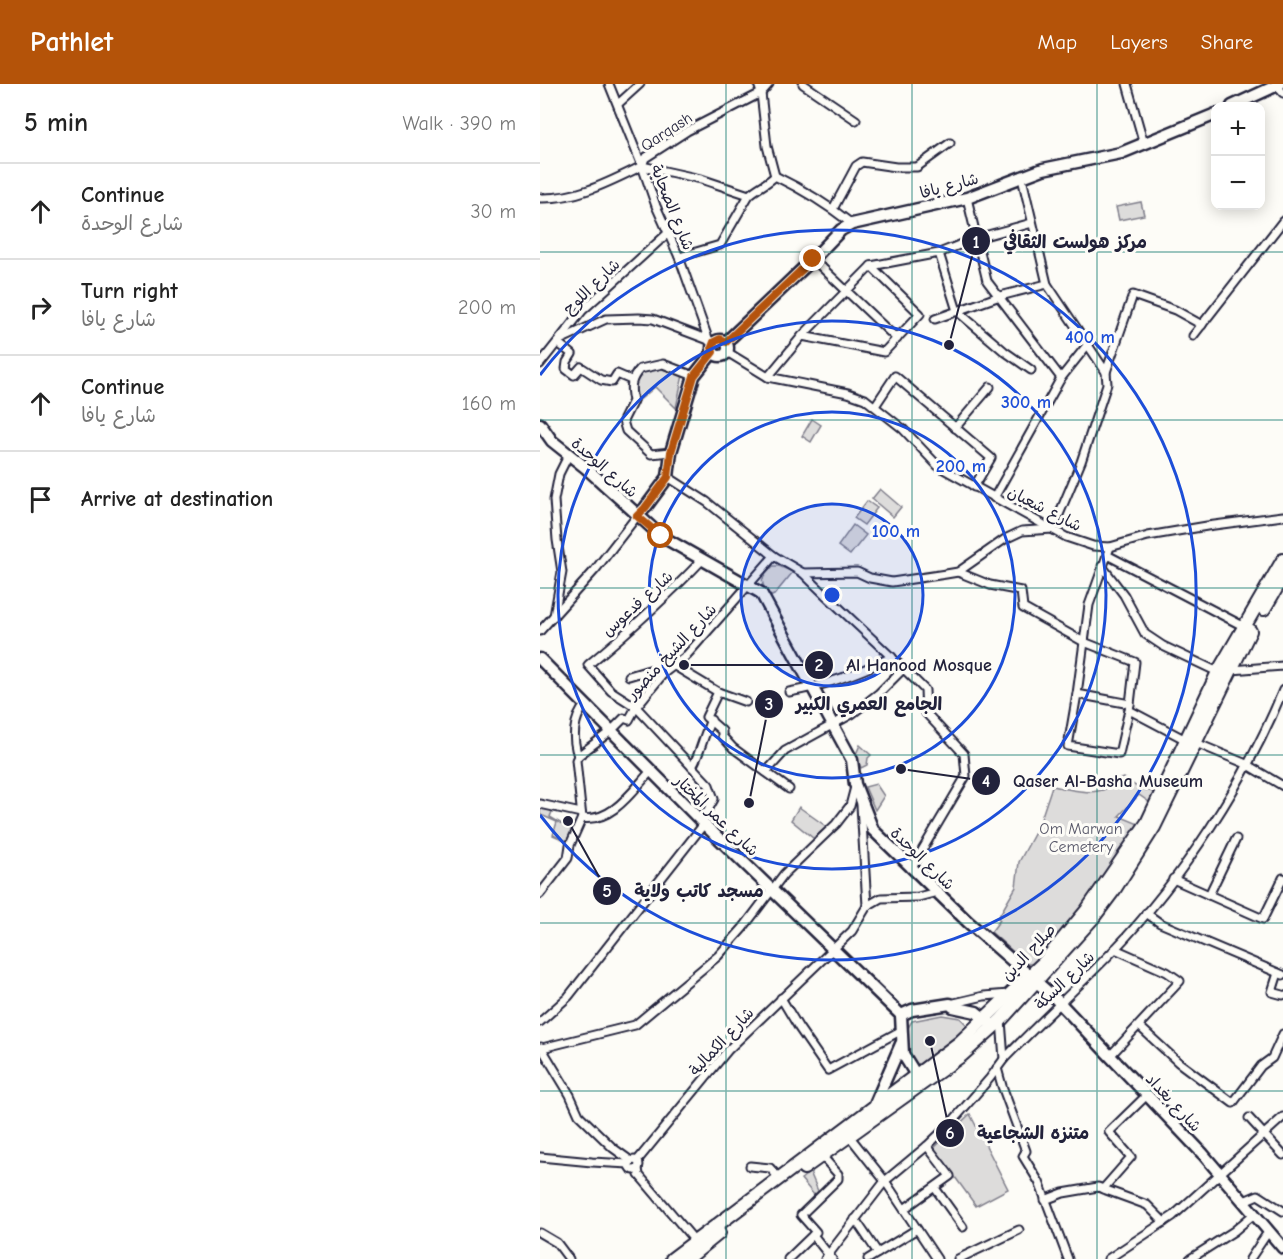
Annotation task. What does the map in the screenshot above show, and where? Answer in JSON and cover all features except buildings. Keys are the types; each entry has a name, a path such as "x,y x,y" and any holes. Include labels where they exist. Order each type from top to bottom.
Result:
{"highway":[{"name":"صلاح الدين","path":"672,1259 697,1253 769,1194 962,1055 1093,918 1114,890 1154,827 1218,672 1283,560"},
{"name":"صلاح الدين","path":"1191,742 1232,670 1251,629 1283,577"},
{"name":"صلاح الدين","path":"697,1253 779,1178 875,1104 993,1021 1011,994 1033,979"}],"main road":[{"path":"1243,102 1280,88"},
{"name":"شارع يافا","path":"637,516 668,477 671,452 694,376 718,346 813,259 841,230 852,224 967,198 1043,169 1121,153 1211,116"},
{"name":"شارع الوحدة","path":"540,424 552,441 661,536 761,593 852,760 855,784 873,830 911,869 1033,979"},
{"name":"شارع عمر المختار","path":"540,659 704,824 901,1015"},
{"name":"شارع بغداد","path":"1033,979 1059,1003 1220,1173 1283,1248"},
{"path":"916,1075 905,1059 901,1015 912,1010 950,1004 953,1007 976,1012 993,1021"},
{"path":"875,1104 902,1043"}],"street":[{"name":"شارع الصحابة","path":"609,84 656,206 718,346"},
{"path":"618,104 640,84"},
{"path":"758,84 767,146 775,176 833,209 852,224"},
{"name":"Qarqash","path":"540,198 566,197 586,192 642,166 645,158 687,130 761,93 769,84"},
{"path":"803,84 856,120"},
{"path":"1127,84 1144,144"},
{"path":"833,209 856,166 861,162 917,167 950,143"},
{"path":"642,166 701,179 749,195"},
{"path":"679,257 720,245 749,195 775,176"},
{"path":"1022,178 1047,284 1106,372"},
{"path":"967,198 987,280 1061,378"},
{"path":"1193,336 1283,221"},
{"path":"768,377 802,336 871,266 939,253 977,238 1032,223"},
{"name":"شارع اللوح","path":"540,364 582,311 668,233"},
{"path":"939,253 957,311 1004,351 1031,370"},
{"path":"813,259 897,339"},
{"path":"802,336 884,352 897,339 920,315 871,266"},
{"path":"935,319 999,296 1047,284"},
{"path":"803,573 857,572 870,578 892,582 958,572 1005,539 1022,531 1053,529 1082,462 1107,384 1106,372 1132,295 1168,306 1202,325"},
{"name":"شارع شعبان","path":"560,341 606,319 653,319 718,346 768,377 848,393 866,399 903,429 938,466 1066,537 1109,551 1159,534 1283,516"},
{"path":"560,341 572,354 566,369 574,375 581,367 606,382 612,382 617,374 631,380"},
{"path":"994,498 1061,378 1088,344"},
{"path":"671,452 651,454 626,431 623,421 633,401 631,380 640,369 663,364 694,376"},
{"path":"875,406 895,376 991,458 974,486"},
{"path":"955,428 990,387"},
{"path":"554,616 562,572 554,501 559,474 569,454"},
{"path":"668,477 707,502 774,556 803,573 925,690 926,713 964,754 966,776 911,869"},
{"path":"540,632 595,570 637,516"},
{"path":"958,572 990,585 1021,591 1023,608 1084,642 1135,662 1130,707 1119,754 1068,746 1077,694 1084,642 1089,605 1109,551 1245,627"},
{"name":"شارع الشيخ منصور","path":"578,756 624,718 629,720 636,707 664,673 685,657 774,556"},
{"name":"شارع فدعوس","path":"636,707 611,691 588,665 675,589 703,559"},
{"path":"1102,566 1124,595 1145,634 1163,646 1218,672"},
{"path":"789,692 814,688 848,677 892,657"},
{"path":"673,665 718,692 746,702"},
{"path":"1232,670 1283,666"},
{"path":"766,772 785,751 834,725 869,701 904,668"},
{"path":"629,676 649,670 664,673"},
{"name":"شارع السكة","path":"828,1257 885,1181 951,1123 1004,1059 1115,949 1146,913 1188,859 1247,766 1283,690"},
{"path":"718,692 706,717 722,730 722,736 733,748 789,789"},
{"path":"1077,694 1130,707 1191,742 1244,763 1283,786"},
{"path":"540,894 568,858 570,845 582,816 574,727 579,712 585,705"},
{"path":"540,1022 568,997 704,824 704,818 714,799 709,785 636,707"},
{"path":"692,767 698,758 702,736 711,720"},
{"path":"540,804 582,816 599,818 619,806 651,771"},
{"path":"697,1253 639,1175 634,1163 613,1148 579,1115 570,1095 541,1047 635,1024 717,956 743,928 784,874 836,824 850,806 855,784"},
{"path":"861,799 867,906 881,898 918,897 937,892"},
{"path":"1209,896 1236,839"},
{"path":"1173,879 1263,920 1283,878"},
{"name":"شارع الكمالية","path":"634,1163 724,1054 852,930 867,906"},
{"path":"1146,913 1160,922 1280,974 1272,992 1283,995"},
{"path":"1110,1056 1180,981 1167,972 1115,949"},
{"path":"950,1004 984,996 1011,994"},
{"path":"782,998 799,1028 828,1070 902,1030"},
{"path":"993,1021 1004,1059"},
{"path":"1139,1026 1178,1062 1233,1103 1261,1066 1272,1058 1281,1044 1283,1034"},
{"path":"997,1068 1026,1151 1023,1156 1039,1182 1068,1259"},
{"path":"1104,1189 1131,1157 1109,1132 1147,1095"},
{"path":"1107,1259 1119,1256 1164,1222 1283,1117"},
{"path":"1249,1118 1283,1155"},
{"path":"850,1137 885,1181 937,1259"},
{"path":"904,1209 950,1176 927,1146"},
{"path":"788,1259 816,1232 801,1215 838,1179 838,1174 822,1156"},
{"path":"541,1160 634,1163"},
{"path":"750,1166 770,1168 779,1178"},
{"path":"1045,1200 1098,1186 1147,1205 1164,1222"},
{"path":"935,1188 963,1227"},
{"path":"1244,1201 1258,1195 1283,1211"},
{"path":"1190,1259 1234,1231 1254,1214"},
{"path":"855,1219 878,1253"},
{"path":"868,1259 917,1229"},
{"path":"958,1259 1018,1230"},
{"path":"1250,1259 1268,1232"},
{"path":"540,1233 556,1244 569,1259"},
{"path":"813,1235 828,1257"}],"green space":[{"path":"1141,202 1144,215 1119,220 1116,207"},
{"path":"664,366 683,375 676,408 655,387 636,403 635,386 638,376 642,372"},
{"path":"812,419 821,425 811,442 802,436"},
{"path":"880,489 901,507 893,517 872,499"},
{"path":"867,501 877,508 864,525 854,518"},
{"path":"853,525 866,535 850,555 838,546"},
{"path":"773,566 793,572 774,595 769,597 762,581"},
{"path":"860,745 871,755 867,765 861,768 856,754"},
{"name":"Om Marwan Cemetery","path":"1124,778 1137,787 1157,793 1152,804 1139,795 1119,816 1141,825 1076,921 1035,964 1027,964 991,932 1000,920 998,918 1016,887 1019,862 1039,825 1052,786 1094,791 1107,788"},
{"path":"876,784 884,796 875,810 865,787"},
{"path":"540,805 553,809 550,817 572,830 567,841 553,835 557,822 541,815 540,818"},
{"path":"799,807 827,827 813,838 791,820"},
{"path":"942,1015 960,1018 970,1028 917,1070 910,1059 907,1046 909,1027 912,1021"},
{"path":"970,1114 1008,1189 976,1206 934,1148"},
{"path":"810,1172 818,1191 814,1195 801,1179"}],"place":[{"name":"مركز هولست الثقافي","path":"949,345"},
{"name":"Al Hanood Mosque","path":"684,665"},
{"name":"Qaser Al-Basha Museum","path":"901,769"},
{"name":"الجامع العمري الكبير","path":"749,803"},
{"name":"مسجد كاتب ولاية","path":"568,821"},
{"name":"متنزه الشجاعية","path":"930,1041"}],"route":[{"path":"661,536 637,516 668,477 671,452 694,376 713,352 714,342 720,339 726,342 813,259"}]}
